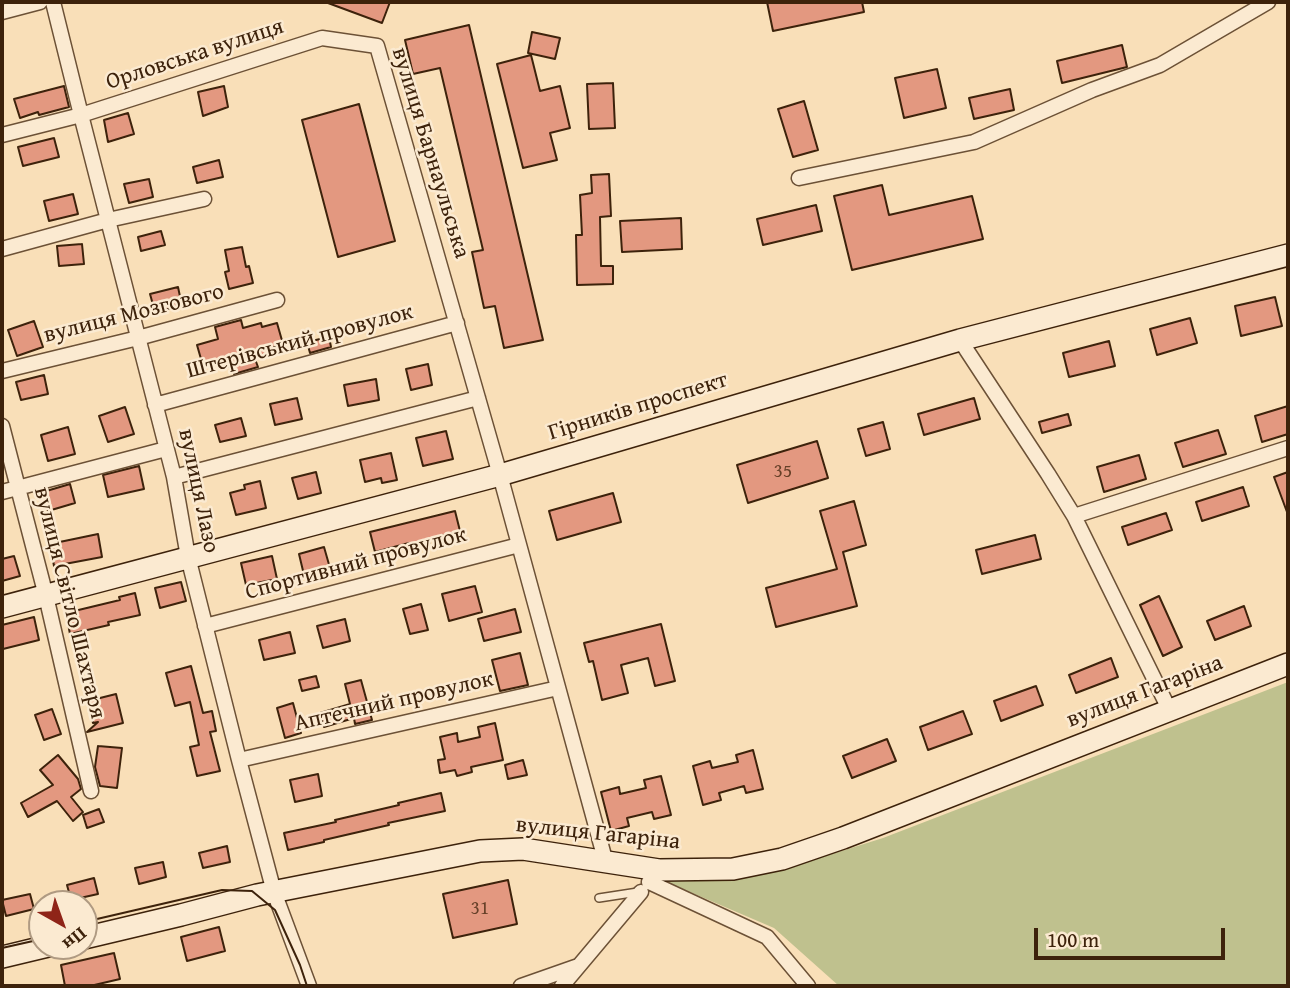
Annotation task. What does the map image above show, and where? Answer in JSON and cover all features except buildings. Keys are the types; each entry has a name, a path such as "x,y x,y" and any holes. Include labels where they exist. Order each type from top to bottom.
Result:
{"main road":[{"name":"Гірників проспект","path":"2,607 500,475 960,340 1288,255"},
{"name":"вулиця Гагаріна","path":"98,935 274,892 480,851 523,849 606,863 650,881 782,859 843,838 1288,664"},
{"path":"2,957 28,951"}],"street":[{"path":"2,12 40,2"},
{"name":"вулиця Лазо","path":"53,2 174,477 188,557 239,760 274,892 309,986"},
{"path":"799,178 974,142 1093,90 1160,65 1268,2"},
{"name":"Орловська вулиця","path":"2,135 81,115 322,38"},
{"name":"вулиця Барнаульська","path":"322,38 377,46 457,323"},
{"path":"2,248 108,220 204,199"},
{"name":"вулиця Мозгового","path":"2,371 277,300"},
{"path":"457,323 606,863"},
{"name":"Штерівський провулок","path":"155,405 457,323"},
{"path":"960,340 1074,516 1170,711"},
{"path":"174,477 478,398"},
{"name":"вулиця Світло Шахтаря","path":"2,426 46,596 91,791"},
{"path":"1074,516 1288,448"},
{"path":"2,492 166,449"},
{"name":"Спортивний провулок","path":"205,626 519,545"},
{"name":"Аптечний провулок","path":"239,760 558,688"},
{"path":"562,986 650,881 767,937 808,986"},
{"path":"521,986 579,965"}],"lane":[{"path":"599,898 650,881"}],"green space":[{"path":"1288,682 1288,986 839,986 774,928 662,880 797,865 883,838"}],"tram line":[{"path":"98,919 222,890 252,891 275,910 307,986"},
{"path":"2,948 28,942"}]}
